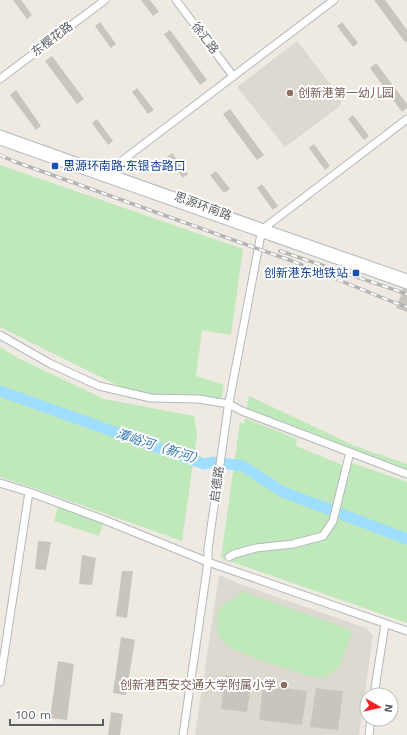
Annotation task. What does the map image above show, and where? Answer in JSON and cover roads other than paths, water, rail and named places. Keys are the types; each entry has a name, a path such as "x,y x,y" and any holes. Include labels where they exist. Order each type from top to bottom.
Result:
{"street":[{"name":"东樱花路","path":"0,79 105,0"},
{"name":"徐汇路","path":"176,0 233,76"},
{"path":"106,175 233,76 334,0"},
{"path":"262,231 407,119"},
{"name":"思源环南路","path":"0,134 106,175 407,285"},
{"name":"思源环南路","path":"0,141 106,175"},
{"name":"思源环南路","path":"262,231 407,278"},
{"name":"启德路","path":"183,735 229,406 262,231"},
{"path":"0,335 49,363 99,386 151,398 198,399 229,406 407,474"},
{"path":"229,557 234,554 256,548 293,544 323,536 333,521 350,452"},
{"path":"0,482 102,519 208,562 407,631"},
{"path":"0,682 29,492"},
{"path":"375,687 385,624"}],"waterway":[{"name":"潭峪河（新河）","path":"0,391 204,464 214,462 243,466 283,492 407,539"}],"railway":[{"path":"0,155 13,161 292,261 407,307"},
{"path":"280,251 407,294"}],"place":[{"name":"创新港第一幼儿园","path":"290,93"},
{"name":"思源环南路·东银杏路口","path":"55,166"},
{"name":"创新港东地铁站","path":"356,273"},
{"name":"创新港西安交通大学附属小学","path":"284,685"}]}
